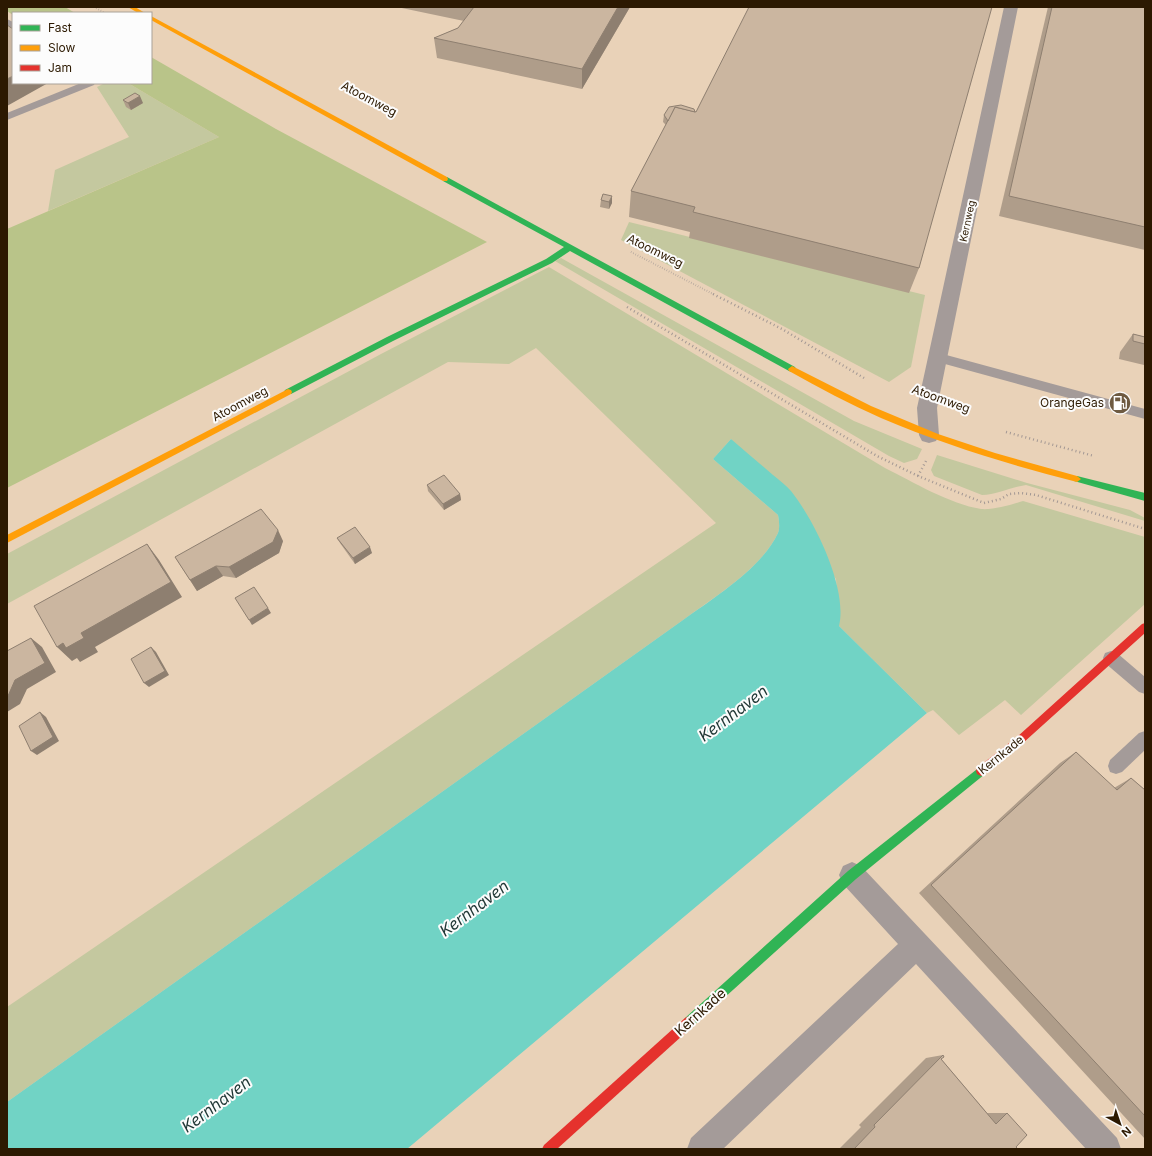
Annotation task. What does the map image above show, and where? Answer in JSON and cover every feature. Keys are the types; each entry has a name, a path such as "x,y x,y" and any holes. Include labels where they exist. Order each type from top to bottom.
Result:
{"street":[{"path":"131,7 140,12"},
{"name":"Kernweg","path":"929,435 927,408 939,358 1011,7"},
{"path":"152,19 827,388 876,412 929,435 980,452 1145,497"},
{"name":"Atoomweg","path":"7,539 390,339 549,261 570,246"},
{"name":"Kernkade","path":"548,1149 852,875 1020,740 1145,627"},
{"path":"852,875 916,946 1106,1149"},
{"path":"702,1149 916,946"}],"lane":[{"path":"7,117 88,84"},
{"path":"939,358 1145,414"},
{"path":"1110,658 1145,687"},
{"path":"1116,766 1145,739"}],"path":[{"path":"94,7 103,12"},
{"name":"Atoomweg","path":"627,250 776,326 865,378"},
{"path":"1000,431 1099,458"}],"green space":[{"path":"7,7 65,7 73,12 12,12 12,14 7,11"},
{"path":"152,58 276,129 487,242 7,488 7,229 219,137 130,84 152,84"},
{"path":"103,84 130,84 219,137 48,211 55,170 129,137 97,87"},
{"path":"629,222 925,295 911,367 889,382 621,240"},
{"path":"561,258 854,421 922,449 917,459 904,463 889,456 555,261"},
{"path":"549,267 885,468 944,498 981,509 997,508 1023,501 1145,537 1145,604 1021,715 1005,700 959,735 933,710 927,713 839,626 836,579 731,439 713,459 778,515 779,519 779,531 771,546 749,570 709,602 7,1102 7,1007 716,523 536,348 509,364 448,362 7,604 7,554 381,354"},
{"path":"937,455 1027,483 1130,510 1145,518 1145,521 1026,485 993,494 982,495 934,476 931,470"}],"water":[{"name":"Kernhaven","path":"731,439 789,489 810,520 819,537 834,575 839,594 841,611 839,626 927,713 407,1149 7,1149 7,1102 708,602 749,570 771,546 779,531 779,519 778,515 713,459"}],"building":[{"path":"474,7 618,7 582,69 434,38 458,28"},
{"path":"749,7 992,7 919,268 693,212 695,207 631,191 675,107 696,112"},
{"path":"1052,7 1145,7 1145,227 1009,196"},
{"path":"7,25 12,28 12,76 7,79"},
{"path":"135,93 140,96 128,103 123,100"},
{"path":"681,105 694,109 695,112 675,107 668,121 664,115 669,107"},
{"path":"603,194 612,196 609,202 601,200"},
{"path":"1133,334 1145,337 1145,344 1133,341"},
{"path":"444,475 460,494 443,504 427,485"},
{"path":"261,509 278,530 273,542 229,567 216,566 190,580 175,557"},
{"path":"355,527 370,547 353,558 337,538"},
{"path":"147,544 171,582 81,633 84,638 66,648 63,643 57,647 34,606"},
{"path":"254,587 268,608 249,620 235,598"},
{"path":"31,638 45,663 15,680 7,696 7,651"},
{"path":"151,647 165,671 144,683 131,659"},
{"path":"40,712 53,737 31,751 19,726"},
{"path":"1076,752 1117,790 1131,778 1145,790 1145,1116 931,885"},
{"path":"943,1055 944,1057 941,1059 996,1124 1007,1113 1027,1135 1016,1147 1018,1149 854,1149 875,1127 874,1125"}],"traffic: fast":[{"path":"445,179 792,369"},
{"path":"288,392 390,339 549,261 570,247"},
{"path":"1077,479 1145,497"},
{"path":"689,1022 852,875 981,771"}],"traffic: slow":[{"path":"131,7 140,12"},
{"path":"152,19 445,179"},
{"path":"792,369 868,408 935,436 995,456 1077,479"},
{"path":"7,539 288,392"}],"traffic: jam":[{"path":"981,771 1020,740 1145,627"},
{"path":"548,1149 689,1022"}],"place":[{"name":"OrangeGas","path":"1120,403"}]}
